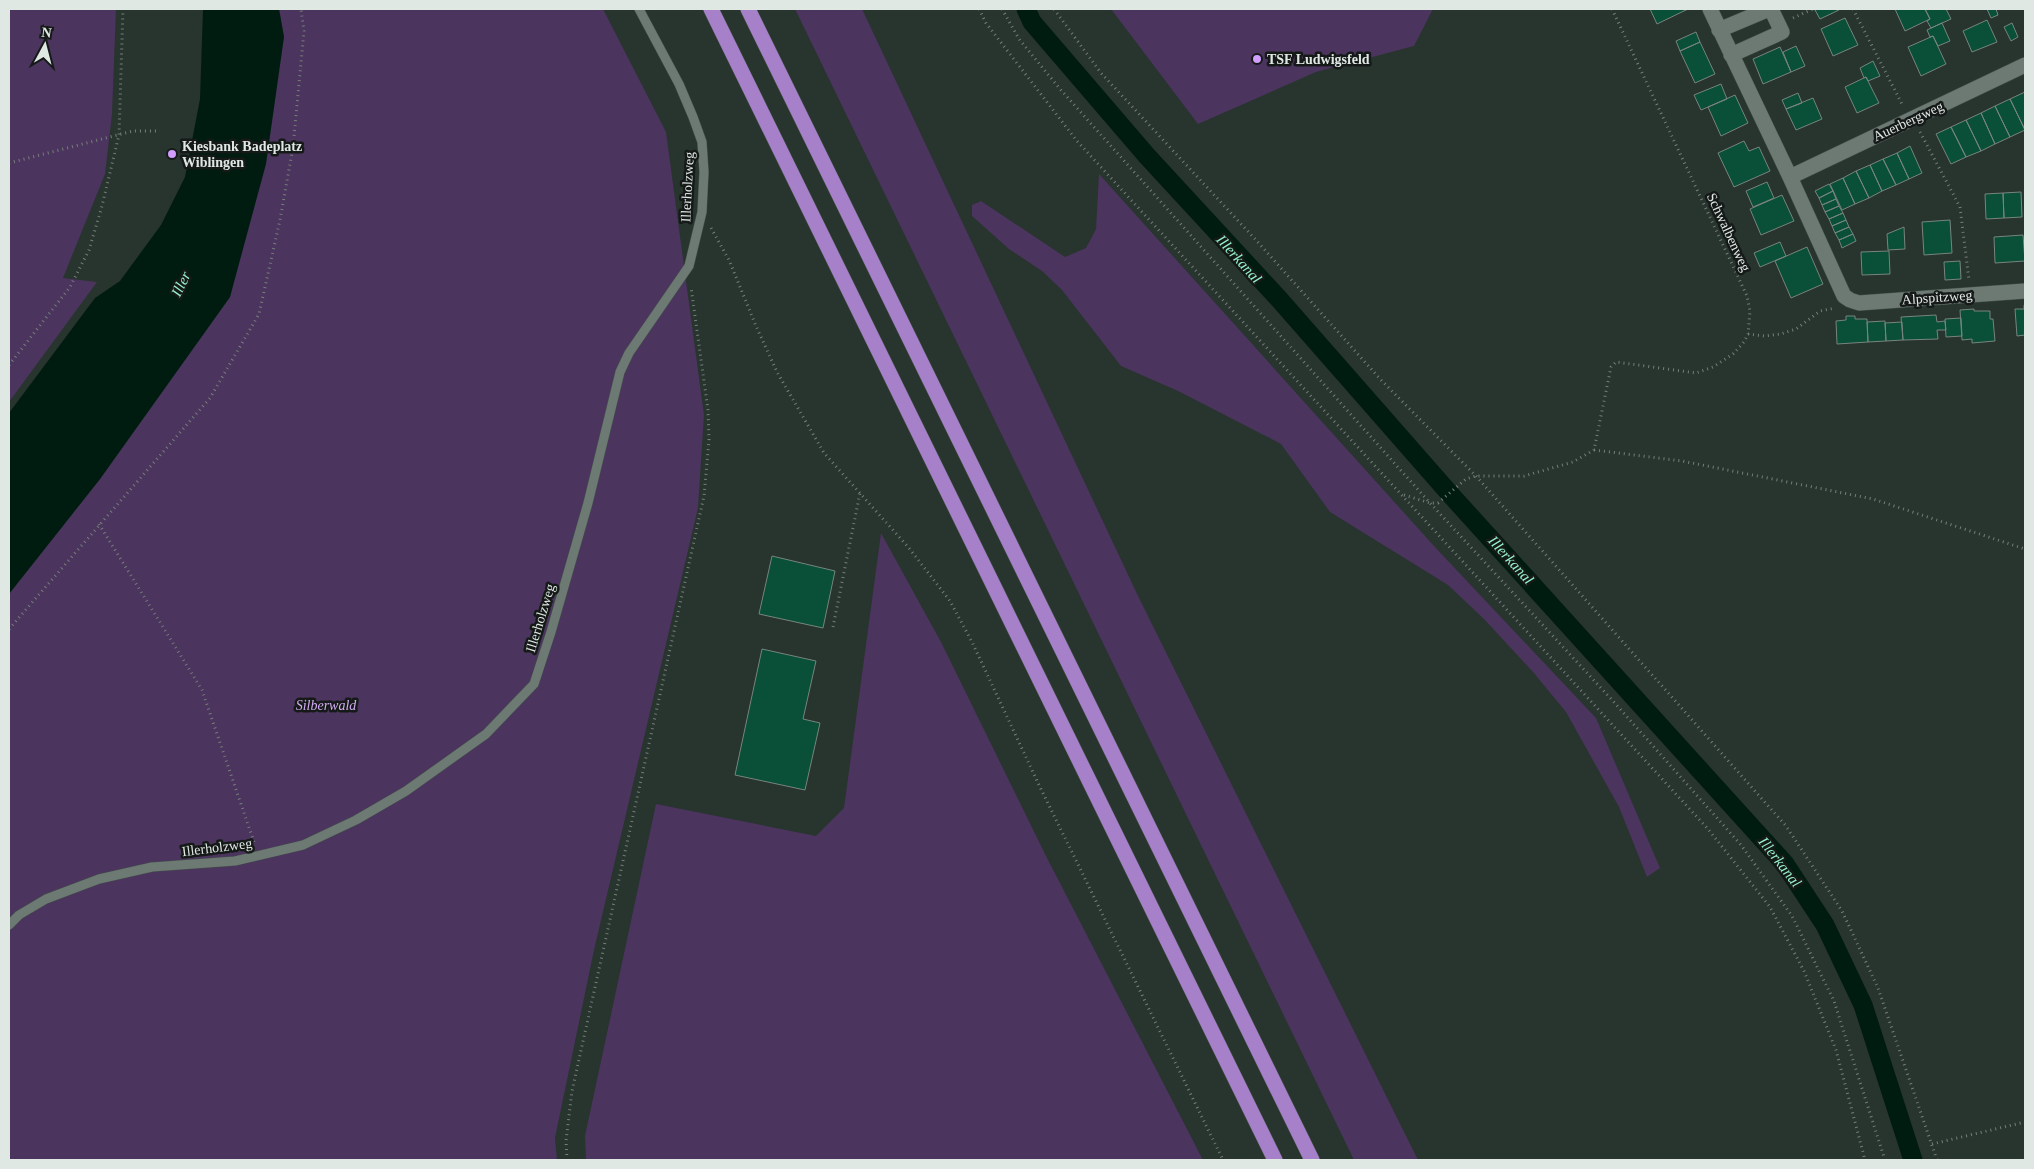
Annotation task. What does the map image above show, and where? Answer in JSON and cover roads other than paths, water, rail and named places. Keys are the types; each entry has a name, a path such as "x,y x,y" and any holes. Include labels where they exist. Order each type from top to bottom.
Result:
{"highway":[{"path":"711,9 1275,1160"},
{"path":"748,9 1312,1160"}],"street":[{"path":"1710,9 1730,55 1790,177"},
{"path":"1719,30 1770,9 1782,32 1730,55"},
{"name":"Auerbergweg","path":"1790,177 2025,65"},
{"name":"Alpspitzweg","path":"1790,177 1844,296 1850,300 1859,303 2025,291"}],"lane":[{"name":"Illerholzweg","path":"9,925 19,915 46,899 100,879 152,867 199,865 259,857 303,845 356,820 406,791 486,734 534,684 588,503 620,372 629,353 689,266 702,212 704,172 702,142 679,84 639,9"}],"water":[{"name":"Iller","path":"203,9 279,9 284,37 266,164 230,297 100,479 9,594 9,413 95,298 120,281 161,225 185,177 200,99"}],"waterway":[{"name":"Illerkanal","path":"1026,9 1032,22 1147,156 1279,299 1450,494 1785,864 1825,925 1863,1005 1913,1160"}],"place":[{"name":"TSF Ludwigsfeld","path":"1257,59"},
{"name":"Kiesbank Badeplatz Wiblingen","path":"172,154"}],"park label":[{"name":"Silberwald","path":"326,705"}]}
